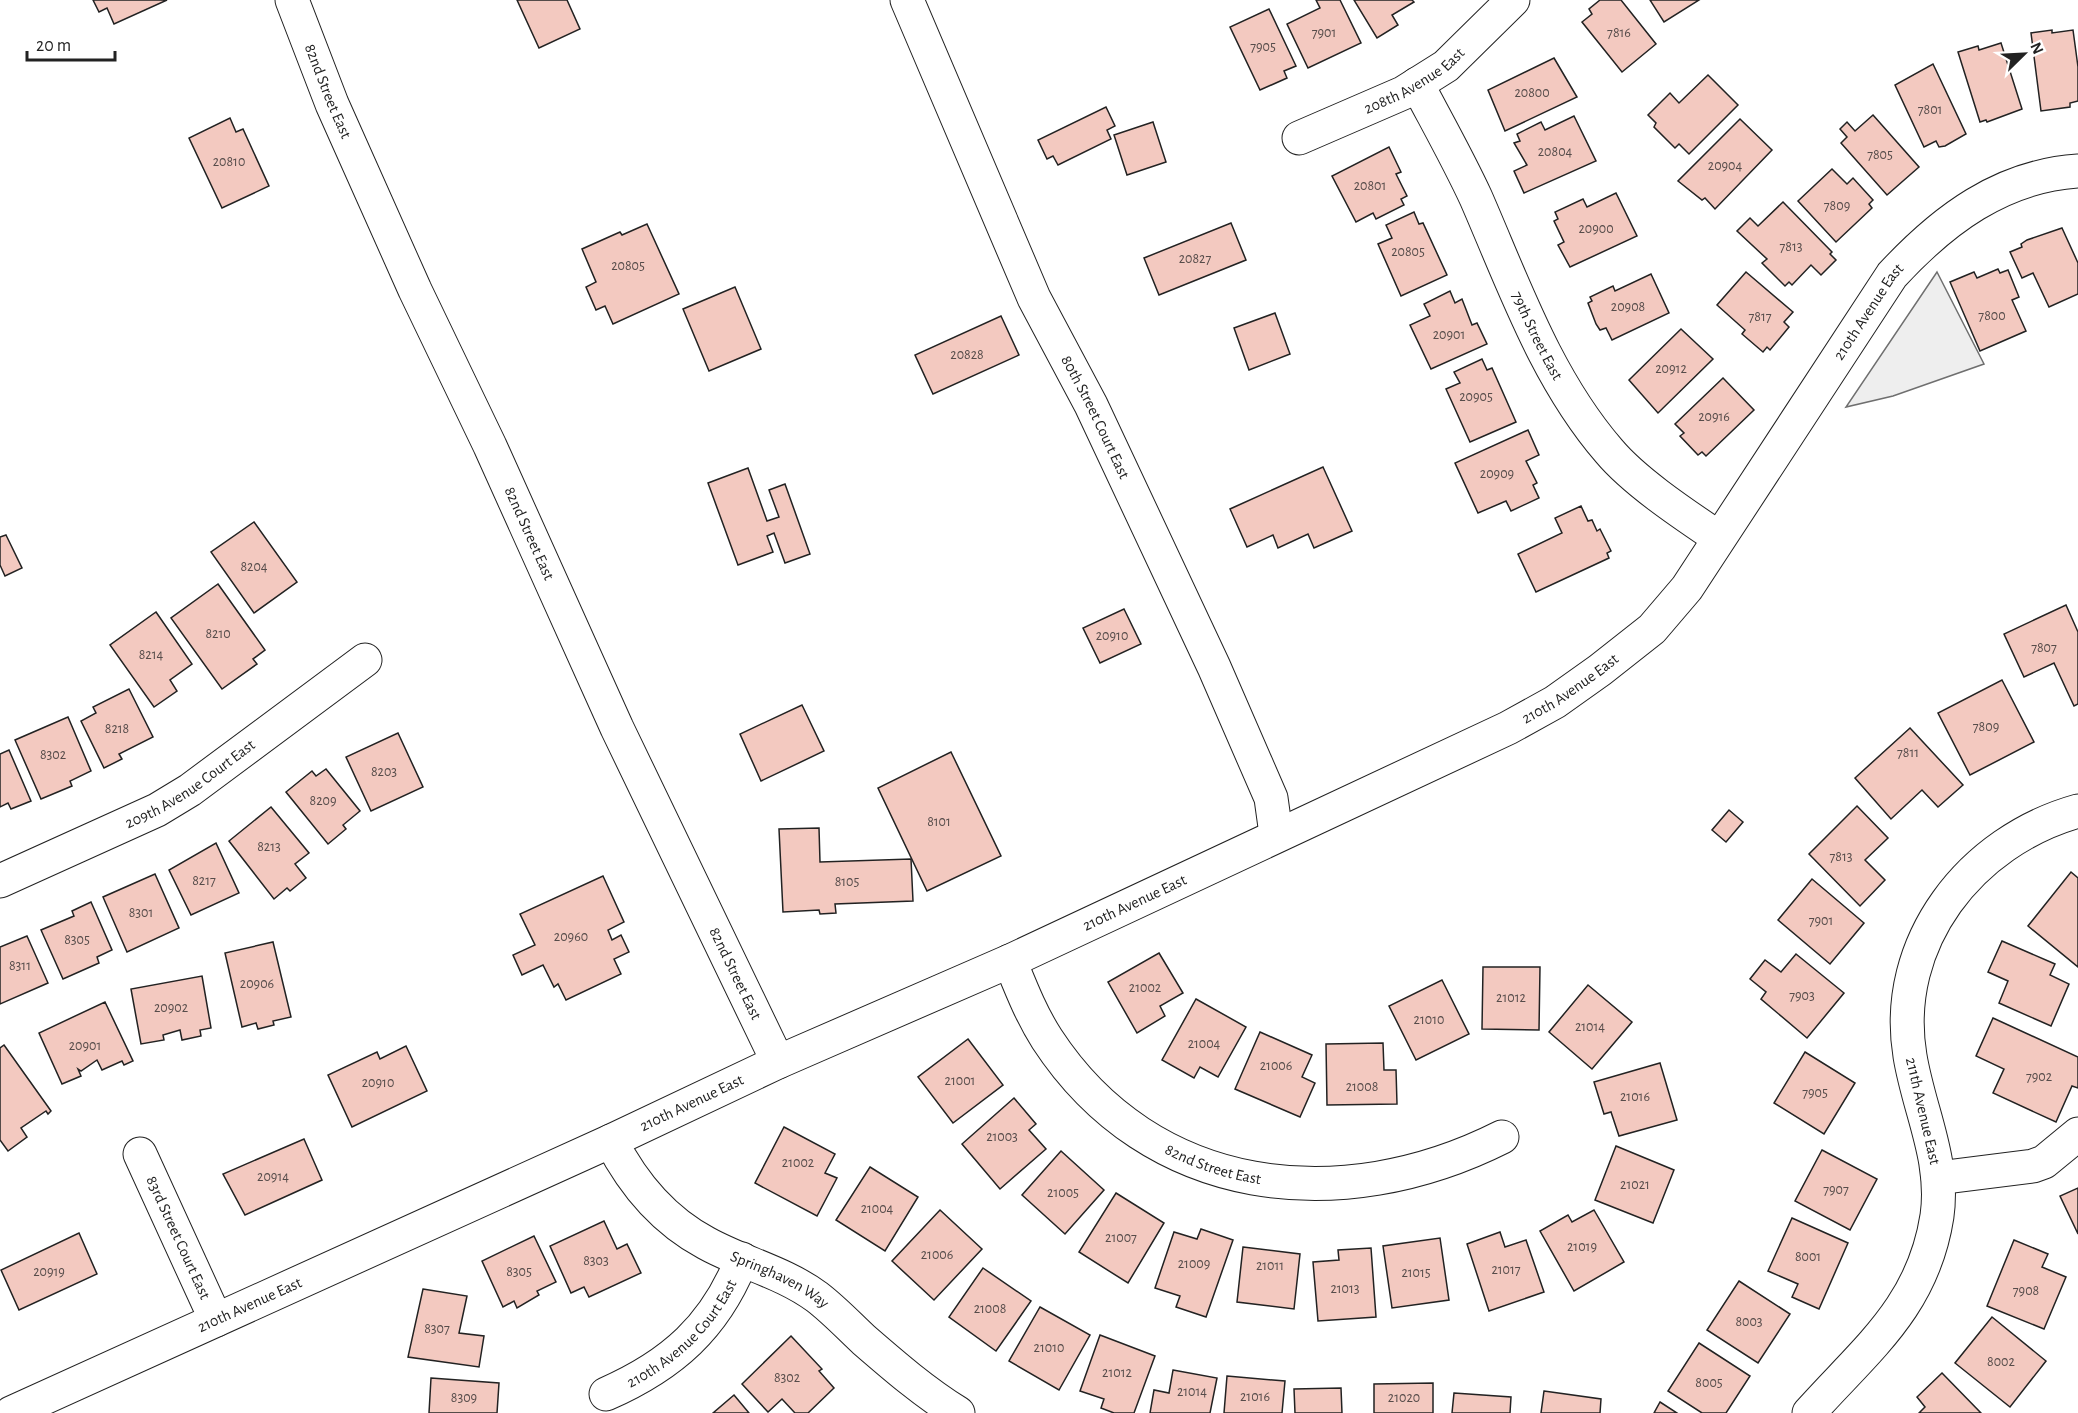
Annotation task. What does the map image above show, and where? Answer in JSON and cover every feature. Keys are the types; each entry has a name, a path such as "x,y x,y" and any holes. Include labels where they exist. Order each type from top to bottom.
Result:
{"street":[{"name":"82nd Street East","path":"292,0 332,104 415,290 490,446 617,728 778,1062"},
{"name":"80th Street Court East","path":"908,0 1034,298 1091,405 1214,667 1271,798 1276,834"},
{"name":"208th Avenue East","path":"1299,138 1403,93 1446,66 1513,0"},
{"name":"79th Street East","path":"1417,84 1474,195 1544,352 1575,409 1610,453 1670,504 1719,538"},
{"name":"210th Avenue East","path":"11,1413 611,1141 778,1062 1010,961 1276,834 1465,749 1555,702 1652,629 1687,588 1892,275 1926,238 1996,191 2054,173 2078,171"},
{"name":"209th Avenue Court East","path":"0,881 157,810 190,790 365,660"},
{"name":"211th Avenue East","path":"1809,1413 1898,1316 1916,1286 1927,1257 1937,1215 1938,1178 1933,1142 1910,1055 1908,1020 1911,989 1924,944 1939,913 1959,884 1993,852 2015,836 2050,819 2078,811"},
{"name":"82nd Street East","path":"1010,961 1028,1005 1047,1039 1082,1083 1120,1118 1157,1142 1198,1162 1235,1174 1279,1183 1328,1185 1368,1182 1419,1171 1475,1151 1502,1137"},
{"path":"1938,1178 2033,1166 2044,1162 2078,1134"},
{"name":"Springhaven Way","path":"611,1141 623,1165 643,1193 674,1222 707,1244 779,1274 817,1297 891,1364 958,1413"},
{"name":"83rd Street Court East","path":"140,1154 216,1320"},
{"name":"210th Avenue Court East","path":"606,1394 635,1381 664,1363 691,1341 711,1317 733,1281 742,1259"}],"shaded area":[{"path":"1937,272 1984,364 1893,396 1846,407"}],"building":[{"path":"93,0 167,0 114,24 107,8 99,12"},
{"path":"517,0 567,0 580,29 539,48"},
{"path":"1316,0 1340,0 1361,43 1308,68 1287,24 1320,8"},
{"path":"1354,0 1412,0 1414,2 1392,15 1398,25 1377,38"},
{"path":"1600,0 1621,0 1656,44 1622,72 1582,22 1592,14 1589,9"},
{"path":"1650,0 1699,0 1664,22"},
{"path":"1269,9 1296,66 1284,71 1287,78 1260,90 1230,27"},
{"path":"2052,30 2052,33 2073,30 2078,67 2078,101 2070,103 2070,107 2041,111 2031,33"},
{"path":"2001,43 2022,109 1987,122 1986,120 1980,122 1958,52 1978,46 1979,50"},
{"path":"1554,58 1577,97 1505,131 1488,90"},
{"path":"1933,64 1966,134 1945,146 1939,147 1936,141 1924,147 1895,85"},
{"path":"1708,75 1738,105 1689,154 1679,144 1675,148 1654,127 1656,123 1648,115 1670,93 1679,103"},
{"path":"1106,107 1115,126 1107,130 1111,139 1058,165 1053,156 1047,159 1038,140"},
{"path":"1873,115 1919,167 1887,195 1841,143 1847,137 1840,129 1847,122 1855,131"},
{"path":"1574,116 1596,161 1524,193 1514,171 1527,165 1514,143 1520,141 1517,134 1541,122 1545,130"},
{"path":"230,118 236,132 243,129 269,186 222,208 189,138"},
{"path":"1740,119 1772,150 1715,209 1705,198 1702,200 1678,181"},
{"path":"1153,122 1166,162 1127,175 1114,135"},
{"path":"1389,147 1401,172 1396,174 1407,196 1401,199 1404,205 1376,219 1373,213 1356,222 1332,176"},
{"path":"1832,169 1847,184 1853,178 1873,200 1869,204 1872,208 1836,242 1798,201"},
{"path":"1616,193 1637,236 1570,267 1558,245 1564,242 1554,221 1558,219 1555,212 1583,199 1587,207"},
{"path":"1783,202 1832,252 1830,254 1836,260 1821,275 1811,265 1792,285 1789,282 1785,286 1762,263 1767,259 1737,231 1750,218 1758,226"},
{"path":"1414,212 1419,224 1423,223 1447,275 1401,296 1378,244 1392,238 1386,225"},
{"path":"1231,223 1246,260 1159,295 1144,258"},
{"path":"647,224 679,294 613,324 605,306 596,310 586,287 596,282 582,249 620,232 622,235"},
{"path":"2062,228 2078,263 2078,294 2049,307 2033,273 2022,278 2010,252 2022,247 2021,244 2027,240"},
{"path":"1998,269 2000,273 2008,270 2019,297 2012,300 2026,331 1980,351 1950,282 1974,272 1977,278"},
{"path":"1746,272 1793,312 1784,322 1789,327 1770,350 1767,347 1763,352 1742,334 1745,330 1717,305"},
{"path":"1651,274 1669,313 1612,340 1606,328 1600,330 1596,324 1588,303 1592,301 1590,297 1613,286 1615,291"},
{"path":"735,287 761,349 709,371 683,309"},
{"path":"1450,291 1455,303 1462,299 1472,325 1477,323 1487,344 1431,369 1410,325 1430,316 1424,304"},
{"path":"1275,313 1290,354 1249,370 1234,328"},
{"path":"1001,316 1019,355 933,394 915,355"},
{"path":"1681,329 1713,359 1658,413 1629,380"},
{"path":"1482,359 1487,370 1492,368 1516,422 1470,442 1446,389 1460,383 1454,372"},
{"path":"1723,378 1754,410 1706,456 1702,452 1698,455 1680,436 1684,433 1675,424"},
{"path":"1528,430 1539,455 1526,461 1537,483 1533,485 1539,498 1511,511 1506,501 1478,513 1455,463"},
{"path":"1323,467 1352,531 1314,548 1308,534 1278,548 1273,535 1247,547 1230,509"},
{"path":"748,468 767,521 779,517 769,490 785,484 810,554 785,563 774,533 767,536 773,552 738,565 708,483"},
{"path":"1581,506 1588,521 1592,520 1597,531 1600,529 1611,551 1607,553 1609,558 1536,592 1518,554 1562,533 1555,518"},
{"path":"254,522 297,582 254,613 211,552"},
{"path":"6,535 22,568 5,576 0,565 0,537"},
{"path":"218,584 265,650 253,659 257,664 222,689 171,618"},
{"path":"2066,605 2078,632 2078,704 2074,706 2054,663 2024,677 2004,634"},
{"path":"1124,609 1141,644 1100,663 1083,628"},
{"path":"156,612 192,664 170,680 177,691 154,707 110,645"},
{"path":"2002,680 2034,742 1970,775 1938,713"},
{"path":"129,689 153,737 119,754 122,759 104,768 81,721 96,713 93,707"},
{"path":"802,705 824,751 761,781 740,734"},
{"path":"68,717 91,771 70,781 72,786 41,799 15,740"},
{"path":"1910,728 1963,785 1938,807 1922,790 1891,819 1855,778"},
{"path":"398,733 423,787 371,811 346,757"},
{"path":"9,750 31,801 11,809 8,803 0,807 0,754"},
{"path":"951,752 1001,856 927,891 878,788"},
{"path":"326,769 360,811 343,825 346,829 328,844 286,792 312,771 316,776"},
{"path":"1857,806 1888,838 1865,860 1885,880 1860,906 1809,854"},
{"path":"271,807 309,853 295,864 306,878 290,891 287,888 274,899 229,841"},
{"path":"1729,810 1743,822 1726,842 1712,830"},
{"path":"819,828 820,862 911,859 913,901 835,904 836,913 820,914 819,910 783,912 779,829"},
{"path":"216,843 239,893 191,915 169,870"},
{"path":"2071,872 2078,878 2078,967 2028,926"},
{"path":"155,874 179,928 127,952 103,897"},
{"path":"603,876 624,922 608,930 612,940 621,935 629,952 614,959 621,974 566,1000 558,984 554,987 543,965 522,975 513,955 535,945 520,914"},
{"path":"1812,879 1864,923 1830,964 1778,920"},
{"path":"91,902 112,950 97,957 99,963 63,979 41,930 74,916 72,911"},
{"path":"27,936 48,983 0,1004 0,947"},
{"path":"2002,941 2055,964 2050,975 2069,984 2051,1026 1999,1003 2008,981 1988,972"},
{"path":"273,942 291,1017 273,1021 274,1025 258,1029 256,1023 242,1027 225,953"},
{"path":"1159,953 1183,993 1160,1006 1165,1016 1137,1033 1108,982"},
{"path":"1796,954 1844,993 1807,1038 1761,999 1766,992 1750,979 1765,960 1781,972"},
{"path":"1483,967 1540,967 1539,1030 1482,1029"},
{"path":"202,976 211,1028 200,1030 201,1036 182,1040 180,1030 163,1035 164,1040 141,1044 131,989"},
{"path":"1442,980 1469,1034 1416,1060 1389,1006"},
{"path":"1588,985 1632,1022 1592,1069 1549,1032"},
{"path":"1196,999 1246,1027 1218,1077 1200,1067 1194,1078 1162,1060"},
{"path":"105,1002 133,1061 124,1065 122,1061 102,1070 97,1060 81,1071 78,1069 81,1076 62,1084 39,1033"},
{"path":"1993,1018 2078,1057 2078,1088 2072,1086 2056,1122 1993,1093 2004,1069 1976,1056"},
{"path":"1260,1032 1312,1055 1302,1077 1315,1083 1300,1117 1235,1089"},
{"path":"968,1039 1003,1085 953,1123 918,1077"},
{"path":"1383,1043 1384,1070 1396,1070 1397,1104 1327,1105 1326,1044"},
{"path":"4,1045 51,1111 48,1114 46,1111 21,1128 27,1137 8,1151 0,1140 0,1048"},
{"path":"406,1046 427,1091 352,1127 328,1075 377,1052 380,1059"},
{"path":"1805,1052 1855,1083 1824,1134 1774,1103"},
{"path":"1660,1063 1677,1120 1619,1136 1611,1112 1604,1114 1594,1082"},
{"path":"1014,1098 1036,1124 1029,1130 1046,1149 1000,1189 962,1144"},
{"path":"784,1127 835,1154 825,1173 837,1178 817,1216 755,1183"},
{"path":"304,1139 322,1180 245,1215 223,1174"},
{"path":"1616,1146 1674,1170 1653,1223 1595,1200"},
{"path":"1822,1150 1877,1179 1850,1230 1795,1201"},
{"path":"1061,1151 1104,1190 1065,1234 1022,1195"},
{"path":"870,1167 918,1197 885,1251 836,1220"},
{"path":"2078,1188 2078,1234 2060,1196"},
{"path":"1116,1193 1164,1223 1128,1283 1079,1252"},
{"path":"940,1210 982,1249 934,1300 892,1261"},
{"path":"1594,1210 1624,1262 1574,1291 1540,1231 1568,1215 1572,1222"},
{"path":"1792,1218 1848,1243 1819,1309 1792,1297 1798,1284 1768,1271"},
{"path":"604,1221 617,1249 627,1244 641,1273 589,1297 584,1287 571,1293 550,1246"},
{"path":"1201,1229 1233,1240 1206,1317 1176,1307 1180,1296 1155,1288 1174,1232 1197,1239"},
{"path":"1500,1232 1505,1247 1526,1240 1544,1292 1489,1311 1467,1244"},
{"path":"79,1233 97,1274 19,1310 1,1270"},
{"path":"534,1236 556,1282 537,1291 539,1295 517,1308 514,1301 503,1307 482,1261"},
{"path":"1440,1238 1449,1300 1392,1308 1383,1246"},
{"path":"2014,1240 2048,1254 2042,1267 2066,1277 2044,1329 1987,1306"},
{"path":"1243,1247 1300,1254 1294,1309 1237,1302"},
{"path":"1371,1248 1376,1317 1318,1321 1313,1262 1339,1260 1338,1250"},
{"path":"983,1268 1031,1301 996,1351 949,1317"},
{"path":"1739,1281 1790,1314 1758,1363 1707,1330"},
{"path":"423,1289 467,1296 459,1333 484,1336 479,1367 408,1357"},
{"path":"1040,1307 1090,1335 1059,1390 1009,1361"},
{"path":"1992,1317 2046,1361 2010,1407 1955,1363"},
{"path":"1100,1335 1155,1356 1134,1413 1114,1413 1101,1408 1104,1399 1080,1391"},
{"path":"791,1336 822,1369 819,1371 834,1388 808,1413 795,1413 782,1399 768,1412 742,1384"},
{"path":"1699,1343 1750,1376 1726,1413 1702,1413 1668,1391"},
{"path":"1173,1370 1217,1378 1210,1413 1150,1413 1154,1390 1169,1393"},
{"path":"1942,1373 1981,1413 1919,1413 1925,1407 1917,1397"},
{"path":"1227,1376 1285,1381 1282,1413 1224,1413"},
{"path":"431,1378 499,1383 497,1413 429,1413"},
{"path":"1433,1383 1433,1413 1374,1413 1374,1384"},
{"path":"1341,1388 1342,1413 1295,1413 1294,1389"},
{"path":"1544,1391 1601,1399 1600,1413 1541,1413"},
{"path":"1454,1393 1511,1397 1510,1413 1452,1413"},
{"path":"734,1395 749,1413 713,1413"},
{"path":"1660,1402 1677,1413 1654,1413"}]}
